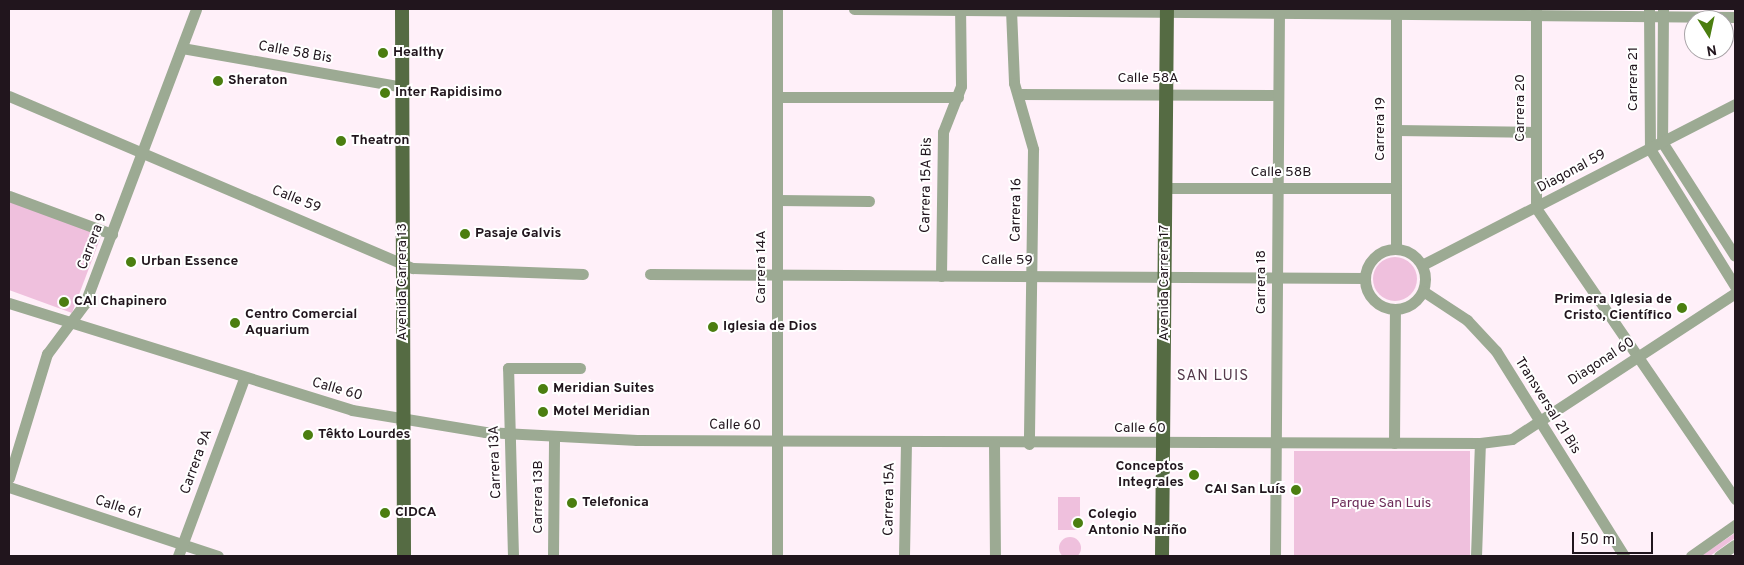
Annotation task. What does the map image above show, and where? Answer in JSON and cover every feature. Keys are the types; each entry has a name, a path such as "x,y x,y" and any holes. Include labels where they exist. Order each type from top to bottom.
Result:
{"main road":[{"name":"Avenida Carrera 13","path":"402,9 404,556"},
{"name":"Avenida Carrera 17","path":"1162,556 1167,10"}],"street":[{"name":"Carrera 9","path":"9,478 47,354 85,303 196,9"},
{"name":"Carrera 14A","path":"777,9 777,556"},
{"path":"854,9 1663,12 1735,17"},
{"name":"Carrera 15A Bis","path":"941,276 942,132 958,97 960,9"},
{"name":"Carrera 16","path":"1011,10 1018,94 1033,149 1029,444"},
{"name":"Carrera 18","path":"1275,556 1279,10"},
{"name":"Carrera 19","path":"1396,11 1396,248"},
{"name":"Carrera 20","path":"1536,11 1536,208"},
{"name":"Carrera 21","path":"1649,12 1650,149"},
{"name":"Carrera 21","path":"1662,142 1663,12"},
{"name":"Calle 58 Bis","path":"182,48 403,87"},
{"name":"Calle 58A","path":"1018,94 1278,95"},
{"name":"Calle 59","path":"9,96 403,264 437,271 583,274"},
{"path":"778,97 958,97"},
{"name":"Diagonal 59","path":"1422,265 1735,104"},
{"path":"1396,130 1536,132"},
{"path":"1662,142 1735,256"},
{"path":"1650,149 1735,286"},
{"name":"Calle 58B","path":"1166,188 1396,188"},
{"path":"9,196 112,234"},
{"path":"778,200 869,202"},
{"path":"1536,208 1735,499"},
{"path":"1396,248 1412,253 1422,265 1423,291 1415,302 1395,309 1371,298 1364,278 1377,255 1396,248"},
{"name":"Calle 59","path":"650,274 1364,278"},
{"name":"Transversal 21 Bis","path":"1423,291 1482,334 1624,556"},
{"name":"Diagonal 60","path":"1480,443 1507,441 1735,293"},
{"name":"Calle 60","path":"9,303 70,325 244,379 404,422 510,435 554,438 994,444 1480,443"},
{"path":"1394,443 1395,309"},
{"name":"Carrera 13A","path":"513,556 508,368 580,368"},
{"name":"Carrera 9A","path":"178,556 244,379"},
{"name":"Carrera 13B","path":"553,556 554,438"},
{"name":"Carrera 15A","path":"904,556 906,443"},
{"path":"1476,556 1480,443"},
{"path":"994,444 995,556"},
{"name":"Calle 61","path":"9,487 218,556"},
{"path":"1691,556 1735,525"},
{"path":"1719,556 1735,545"}],"green space":[{"path":"9,192 103,231 72,313 9,290"},
{"path":"1395,257 1407,261 1413,267 1417,279 1413,291 1407,297 1395,301 1383,297 1377,291 1373,279 1377,267 1383,261"},
{"name":"Parque San Luis","path":"1294,451 1470,451 1470,556 1294,556"},
{"path":"1058,497 1080,497 1080,530 1058,530"},
{"path":"1735,533 1735,538 1710,556 1701,556"},
{"path":"1070,537 1078,540 1081,548 1078,556 1070,559 1062,556 1059,548 1062,540"}],"place":[{"name":"Healthy","path":"383,53"},
{"name":"Sheraton","path":"218,81"},
{"name":"Inter Rapidisimo","path":"385,93"},
{"name":"Theatron","path":"341,141"},
{"name":"Pasaje Galvis","path":"465,234"},
{"name":"Urban Essence","path":"131,262"},
{"name":"CAI Chapinero","path":"64,302"},
{"name":"Primera Iglesia de Cristo, Científico","path":"1682,308"},
{"name":"Centro Comercial Aquarium","path":"235,323"},
{"name":"Iglesia de Dios","path":"713,327"},
{"name":"Meridian Suites","path":"543,389"},
{"name":"Motel Meridian","path":"543,412"},
{"name":"Têkto Lourdes","path":"308,435"},
{"name":"Conceptos Integrales","path":"1194,475"},
{"name":"CAI San Luís","path":"1296,490"},
{"name":"Telefonica","path":"572,503"},
{"name":"CIDCA","path":"385,513"},
{"name":"Colegio Antonio Nariño","path":"1078,523"}],"district":[{"name":"SAN LUIS","path":"1213,377"}]}
